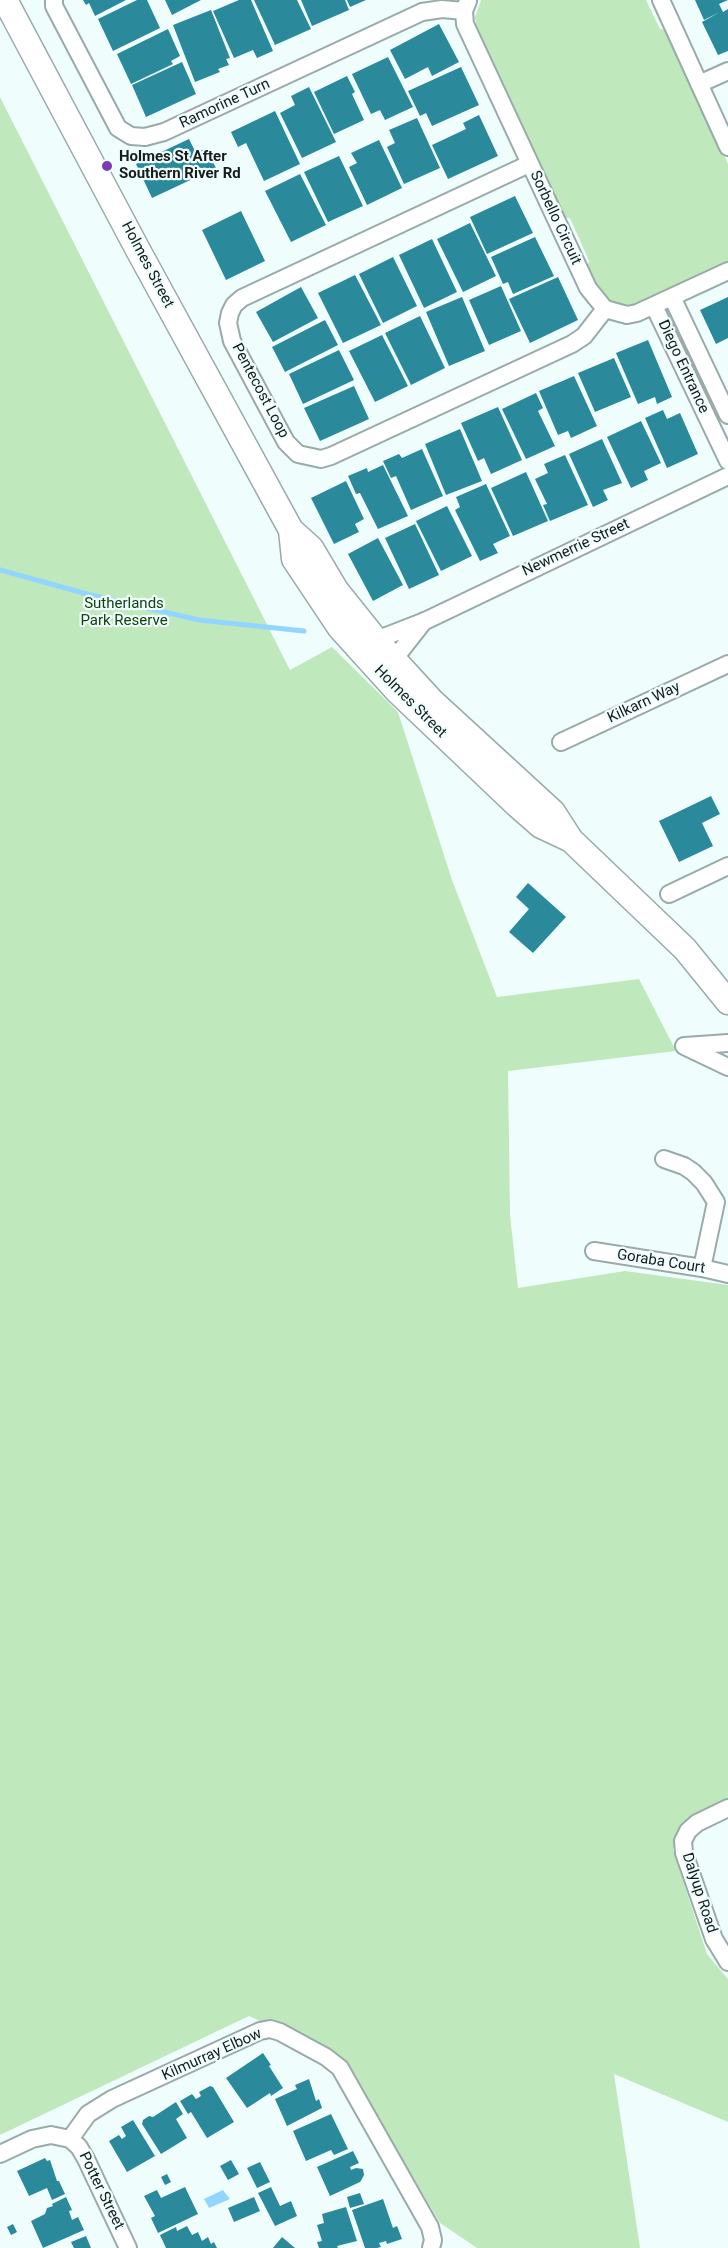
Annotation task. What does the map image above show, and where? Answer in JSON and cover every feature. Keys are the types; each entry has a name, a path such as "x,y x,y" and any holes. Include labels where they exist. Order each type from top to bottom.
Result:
{"main road":[{"name":"Holmes Street","path":"5,0 291,530 311,548 368,646 388,667 432,701 553,812 571,840 685,949 728,1002"}],"street":[{"name":"Ramorine Turn","path":"54,0 54,6 118,128 131,136 144,137 164,132 422,12 466,5"},
{"path":"661,0 728,147"},
{"name":"Sorbello Circuit","path":"466,5 465,24 529,164 588,288 605,309"},
{"path":"699,84 728,71"},
{"name":"Pentecost Loop","path":"529,164 242,298 234,305 230,313 228,323 232,341 286,442 298,454 321,459 572,344 585,336 605,309"},
{"path":"605,309 627,315 654,306 728,271"},
{"name":"Diego Entrance","path":"672,297 728,415"},
{"name":"Diego Entrance","path":"654,306 728,461"},
{"name":"Newmerrie Street","path":"368,646 728,476"},
{"name":"Newmerrie Street","path":"388,667 424,621"},
{"name":"Kilkarn Way","path":"561,742 728,663"},
{"path":"669,894 728,866"},
{"path":"728,1043 684,1046 728,1068"},
{"path":"664,1159 693,1172 704,1183 716,1202 702,1268"},
{"name":"Goraba Court","path":"594,1251 728,1274"},
{"name":"Dalyup Road","path":"728,1808 697,1822 688,1831 683,1841 684,1853 714,1939 728,1962"},
{"name":"Kilmurray Elbow","path":"70,2139 88,2114 112,2099 260,2031 280,2032 326,2056 340,2068 430,2227 433,2240 431,2248"},
{"name":"Potter Street","path":"0,2154 32,2139 51,2135 70,2139 79,2147 86,2159 128,2248"}],"green space":[{"path":"481,0 646,0 660,29 666,30 728,164 728,263 639,304 623,305 610,301 601,294 593,283 587,267 589,261 570,218 563,218 478,36 475,17"},
{"name":"Sutherlands Park Reserve","path":"0,97 290,670 332,647 398,712 452,880 497,997 639,979 676,1051 508,1071 510,1215 518,1288 625,1271 728,1285 728,1801 681,1824 673,1850 707,1954 728,1979 728,2122 614,2074 640,2248 477,2248 440,2223 343,2059 249,2016 0,2135"}],"water":[{"path":"223,2190 230,2199 209,2208 204,2199"}],"building":[{"path":"83,0 126,0 95,16 89,3 86,5"},
{"path":"137,0 147,0 160,28 113,51 98,19"},
{"path":"165,0 201,0 172,15"},
{"path":"239,0 251,0 273,51 257,58 253,50 234,58 213,11"},
{"path":"254,0 297,0 311,29 275,45"},
{"path":"301,0 345,0 349,10 312,26"},
{"path":"347,0 366,0 350,7"},
{"path":"695,0 728,0 719,4 723,12 728,9 728,51 718,55 702,22 720,12 704,20"},
{"path":"211,10 230,58 226,59 229,65 218,69 220,72 195,82 173,25"},
{"path":"439,24 459,62 432,76 428,67 405,79 390,50"},
{"path":"168,29 180,56 171,61 173,64 131,84 117,54"},
{"path":"388,57 413,107 385,120 380,110 371,114 352,74"},
{"path":"182,62 196,94 146,117 132,85"},
{"path":"461,67 479,105 432,126 426,113 420,116 408,91"},
{"path":"347,76 355,92 352,94 364,120 334,134 314,92"},
{"path":"309,87 336,142 302,158 280,113 295,105 291,96"},
{"path":"275,111 300,164 264,181 246,143 238,147 231,132"},
{"path":"479,115 498,156 448,179 432,145 466,129 463,123"},
{"path":"417,118 440,168 404,184 387,147 395,143 389,130"},
{"path":"189,139 196,153 206,148 216,168 152,198 136,164"},
{"path":"379,140 402,188 367,205 349,167 357,163 351,153"},
{"path":"339,156 363,206 328,222 304,172"},
{"path":"300,174 326,225 291,242 265,191"},
{"path":"515,196 533,233 487,254 470,217"},
{"path":"241,211 265,261 226,280 202,230"},
{"path":"470,223 496,276 463,292 437,239"},
{"path":"535,237 554,276 513,294 508,282 503,284 491,257"},
{"path":"432,239 457,292 424,308 399,255"},
{"path":"393,257 417,306 383,323 359,274"},
{"path":"355,275 381,325 343,343 318,293"},
{"path":"558,277 578,320 530,343 509,299"},
{"path":"501,286 521,331 489,345 469,300"},
{"path":"301,287 318,318 273,342 256,312"},
{"path":"462,297 485,351 449,366 426,312"},
{"path":"728,297 728,338 716,344 700,310"},
{"path":"420,316 445,368 411,385 385,333"},
{"path":"325,320 338,345 285,372 272,347"},
{"path":"382,335 408,386 375,402 349,351"},
{"path":"648,340 672,397 657,404 655,397 638,404 616,353"},
{"path":"339,350 354,380 303,404 289,374"},
{"path":"614,358 631,397 595,412 578,373"},
{"path":"574,376 597,426 571,438 568,431 558,435 539,391"},
{"path":"354,386 369,419 320,441 304,408"},
{"path":"536,393 543,408 538,411 555,446 526,459 502,409"},
{"path":"498,407 522,460 491,474 484,458 478,461 461,423"},
{"path":"663,410 667,419 680,413 698,454 667,468 645,418"},
{"path":"641,421 661,463 644,471 648,480 631,488 607,437"},
{"path":"460,429 482,481 446,495 425,444"},
{"path":"602,439 622,483 603,490 608,500 593,507 569,454"},
{"path":"422,449 443,496 411,510 396,476 391,478 383,461 399,454 402,458"},
{"path":"565,455 588,505 550,521 543,505 547,504 535,479 548,473 544,464"},
{"path":"383,465 408,516 378,529 360,493 356,494 348,476 367,468 368,472"},
{"path":"526,472 548,521 513,536 491,488"},
{"path":"346,481 364,519 355,524 359,532 334,544 311,498"},
{"path":"486,484 510,536 493,544 498,553 480,561 455,510 460,507 456,497"},
{"path":"447,506 472,556 441,571 416,521"},
{"path":"415,524 439,575 409,589 385,538"},
{"path":"378,538 403,585 373,601 348,554"},
{"path":"711,796 720,814 702,823 713,846 679,862 659,821"},
{"path":"528,883 566,917 533,953 509,932 529,909 516,897"},
{"path":"263,2053 283,2088 271,2096 270,2093 247,2108 226,2078"},
{"path":"309,2079 316,2101 319,2099 322,2108 287,2126 275,2099 297,2089 295,2085"},
{"path":"210,2086 213,2087 234,2122 207,2138 191,2112 188,2114 180,2101 192,2094 196,2099 201,2096 199,2092"},
{"path":"176,2102 183,2114 176,2119 187,2138 161,2154 142,2124 143,2120 149,2116 153,2117"},
{"path":"331,2114 348,2149 334,2155 331,2150 306,2161 293,2131"},
{"path":"133,2120 155,2156 127,2172 109,2141 119,2135 122,2139 126,2136 121,2127"},
{"path":"353,2151 359,2163 350,2167 351,2170 363,2169 362,2179 330,2196 317,2167"},
{"path":"45,2158 47,2161 50,2160 57,2181 65,2194 52,2200 47,2188 29,2196 17,2171"},
{"path":"231,2160 239,2174 228,2180 220,2166"},
{"path":"260,2162 270,2182 257,2188 247,2168"},
{"path":"167,2174 171,2182 165,2185 161,2177"},
{"path":"185,2187 198,2214 158,2233 151,2218 155,2216 144,2196 157,2190 161,2198"},
{"path":"271,2187 280,2206 291,2201 297,2216 275,2226 258,2193"},
{"path":"360,2193 364,2204 350,2208 347,2197"},
{"path":"66,2197 72,2210 69,2211 72,2220 78,2217 84,2230 43,2248 31,2221 45,2214 47,2208 53,2206 52,2204"},
{"path":"254,2197 260,2211 234,2222 228,2208"},
{"path":"383,2199 393,2228 397,2226 402,2239 387,2244 386,2241 379,2243 381,2247 377,2248 365,2248 352,2210"},
{"path":"346,2207 357,2241 337,2246 338,2248 319,2248 317,2242 322,2241 317,2225 324,2223 322,2214"},
{"path":"13,2224 17,2232 11,2235 7,2227"},
{"path":"187,2226 192,2235 198,2232 202,2241 208,2237 211,2244 214,2242 217,2248 166,2248 160,2235 176,2227 177,2231"},
{"path":"86,2236 91,2248 74,2248 71,2242"},
{"path":"282,2237 295,2248 273,2248"}],"waterway":[{"path":"0,570 87,594 199,620 304,631"}],"place":[{"name":"Holmes St After Southern River Rd","path":"107,166"}]}
